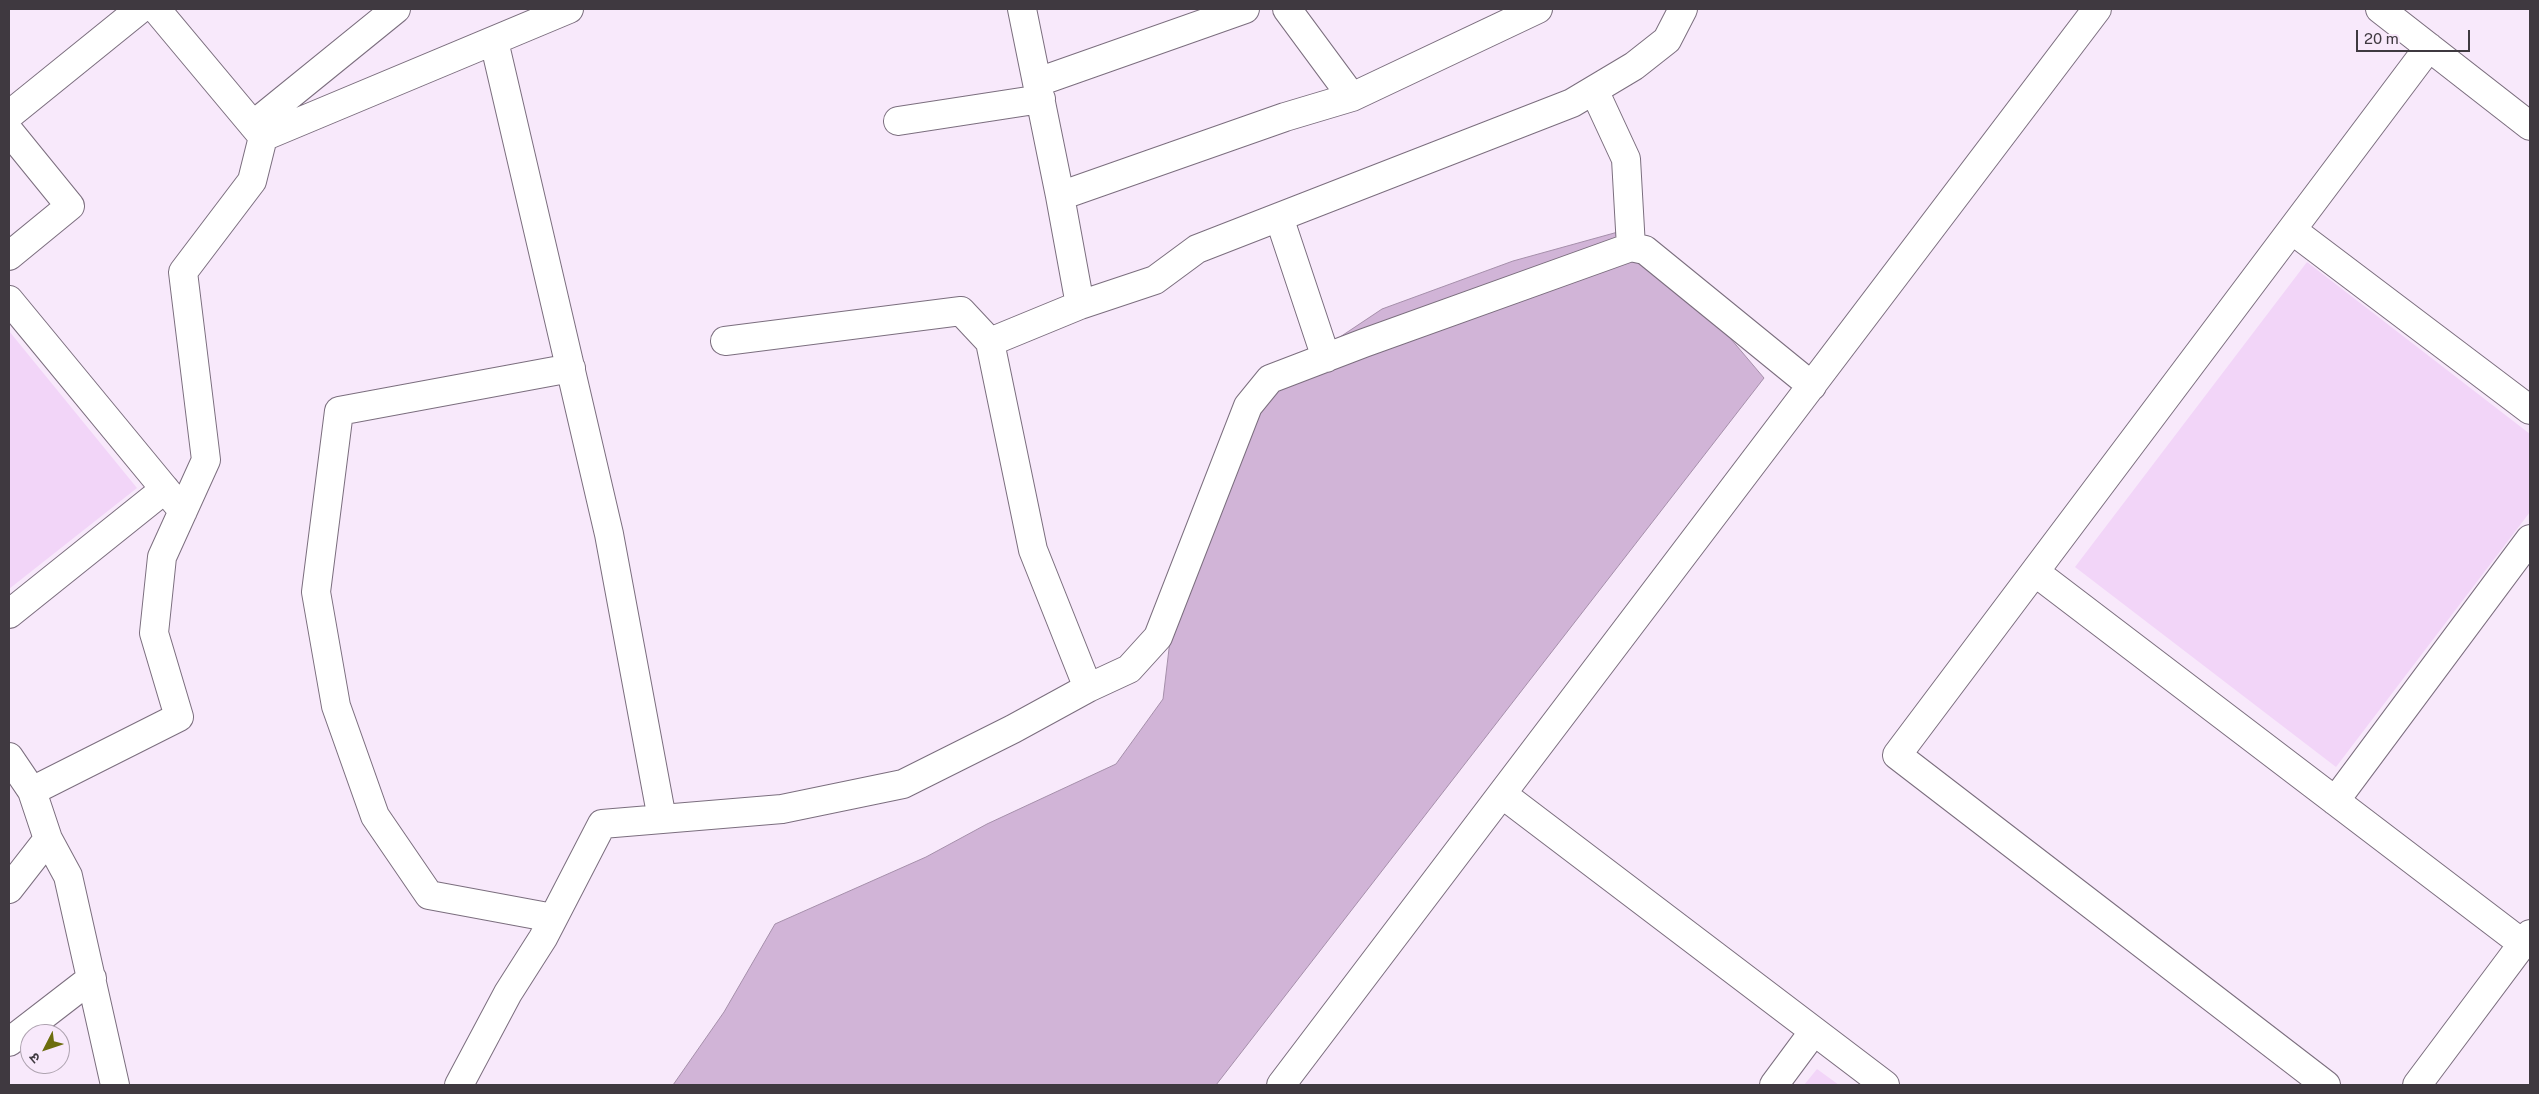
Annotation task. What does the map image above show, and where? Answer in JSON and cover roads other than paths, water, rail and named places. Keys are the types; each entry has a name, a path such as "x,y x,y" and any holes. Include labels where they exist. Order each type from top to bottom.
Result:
{"street":[{"path":"9,115 140,9"},
{"path":"156,9 258,131"},
{"path":"32,791 179,717 154,632 162,557 206,460 183,272 252,181 258,131 396,9"},
{"path":"258,131 494,41 569,9"},
{"path":"1022,9 1080,305"},
{"path":"898,121 1039,90 1245,9"},
{"path":"1287,9 1352,97"},
{"path":"1060,196 1285,117 1352,97 1538,9"},
{"path":"990,342 1080,305 1155,280 1197,249 1572,103 1634,66 1667,40 1683,9"},
{"path":"1281,1085 2098,9"},
{"path":"2380,9 2530,126"},
{"path":"494,41 609,534 662,819"},
{"path":"2326,1085 1897,755 2429,47"},
{"path":"1594,90 1626,159 1631,247"},
{"path":"9,131 70,206 9,256"},
{"path":"1279,217 1326,358"},
{"path":"2292,230 2530,410"},
{"path":"459,1085 508,993 553,918 602,824 782,809 903,784 1013,729 1088,688 1130,669 1158,637 1248,406 1270,380 1631,247 1645,250 1812,386"},
{"path":"9,300 183,511"},
{"path":"725,341 961,311 990,342 1033,550 1088,688"},
{"path":"553,918 429,895 375,816 336,706 316,592 339,411 571,368"},
{"path":"9,614 165,489"},
{"path":"2335,801 2530,539"},
{"path":"2035,572 2335,801 2526,939 2417,1085"},
{"path":"9,757 32,791 48,839 68,876 115,1085"},
{"path":"1502,794 1885,1085"},
{"path":"9,889 48,839"},
{"path":"9,1042 92,978"},
{"path":"1774,1085 1814,1031"}]}
